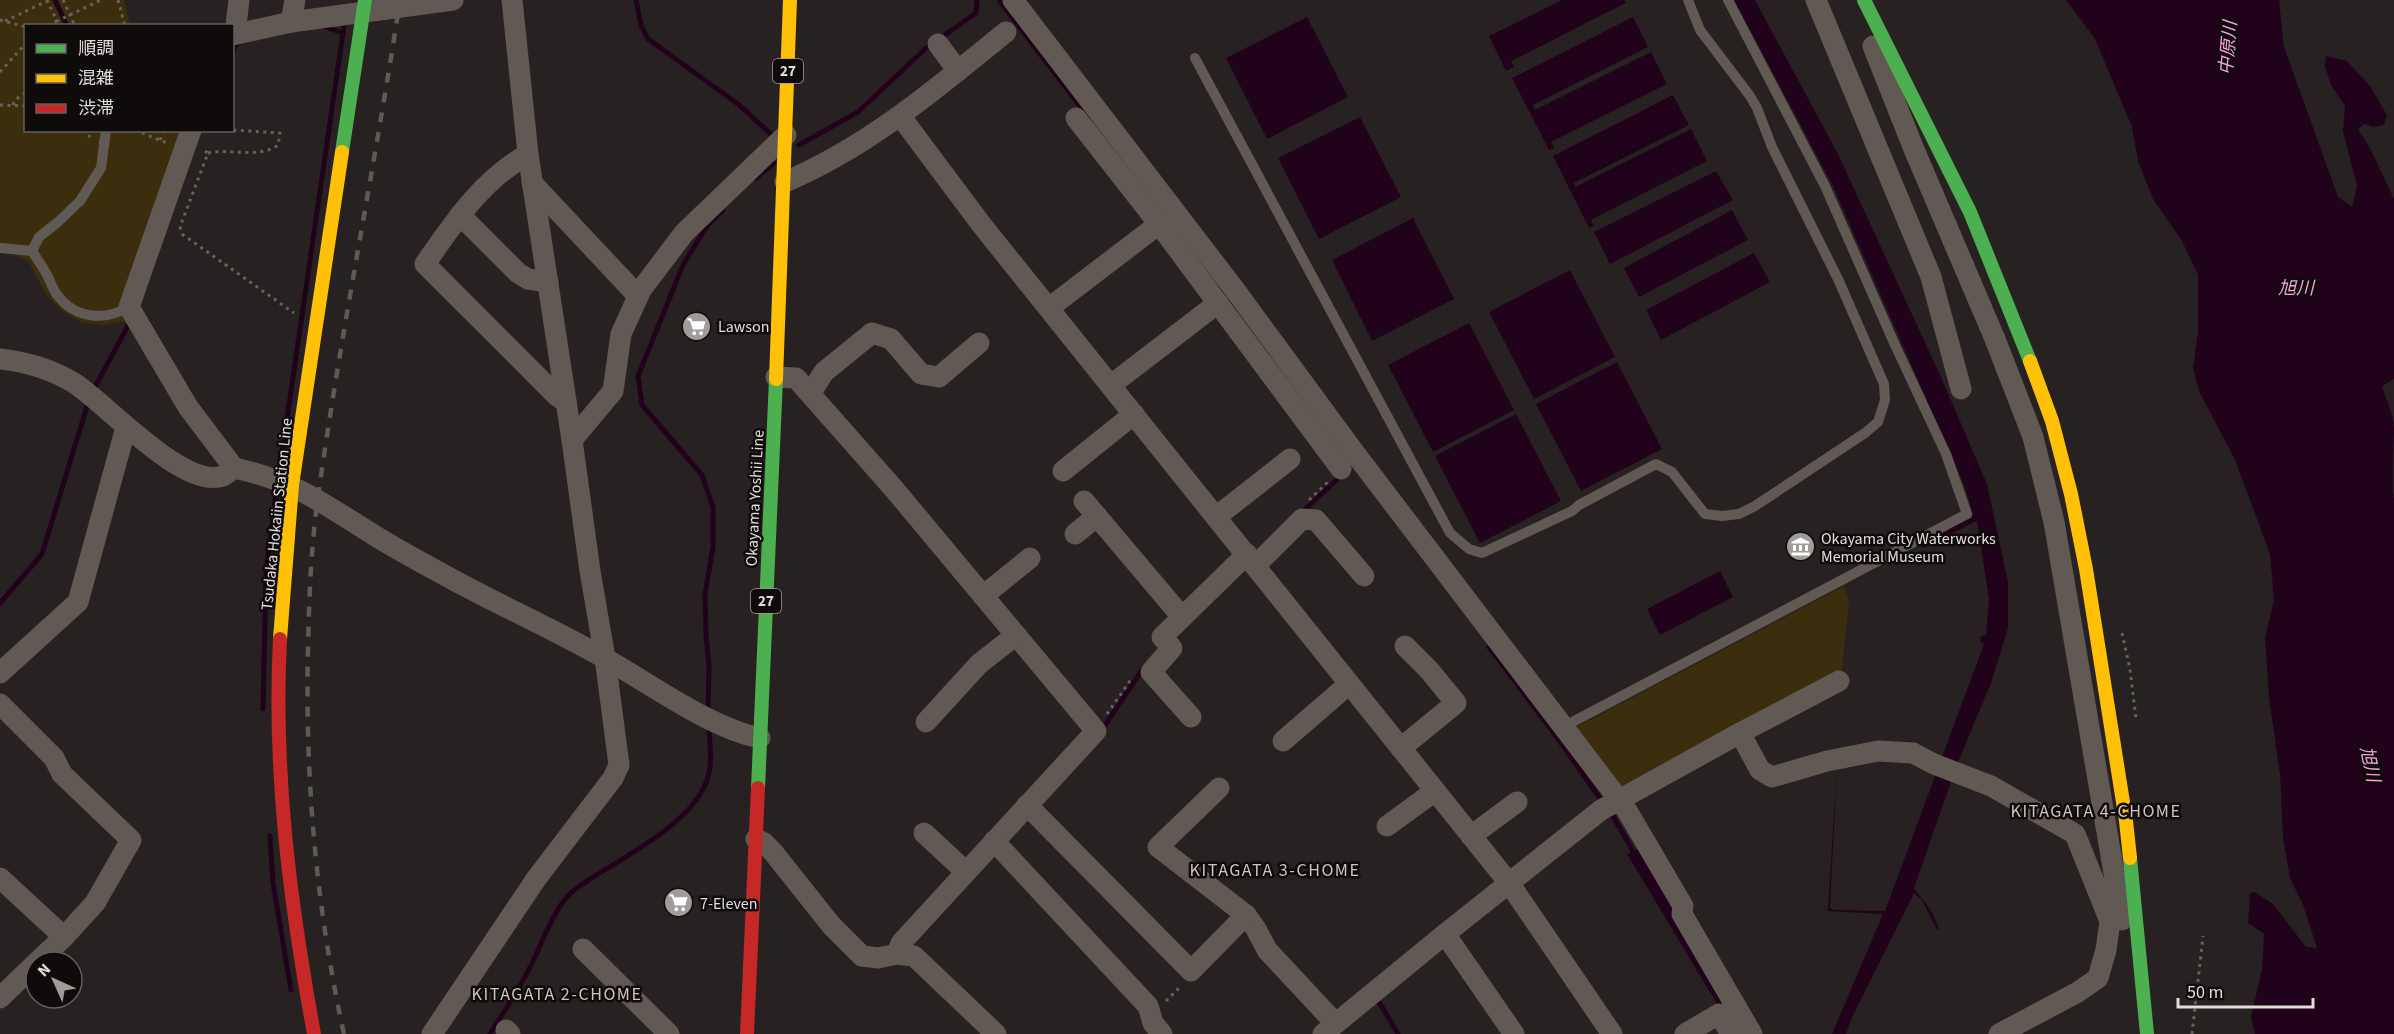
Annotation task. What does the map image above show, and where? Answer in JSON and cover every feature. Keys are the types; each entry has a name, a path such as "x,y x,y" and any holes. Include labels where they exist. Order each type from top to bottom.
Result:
{"main road":[{"name":"Okayama Yoshii Line","path":"747,1034 785,175 783,140 790,0"},
{"path":"1868,7 1970,212 2013,315 2052,421 2086,570 2126,821 2147,1034"},
{"name":"Tsudaka Hokaiin Station Line","path":"314,1034 293,912 279,757 280,641 285,557 282,481 355,10"}],"street":[{"path":"239,0 234,35 355,10 453,0"},
{"path":"291,22 295,0"},
{"path":"432,1034 536,879 614,778 619,765 606,658 590,571 532,183 512,0"},
{"path":"1013,0 1235,290 1322,425 1341,469"},
{"path":"1816,0 1931,277 1961,389"},
{"path":"1868,7 1865,27 1913,147 1995,339 2033,437 2054,522 2133,1034"},
{"path":"785,175 808,172 901,117 1006,32"},
{"path":"938,44 958,71"},
{"path":"901,117 981,224 1512,887 1612,1034"},
{"path":"1076,118 1218,303 1322,425 1563,727 1610,804 1626,809 1683,906 1682,914 1752,1034"},
{"path":"195,139 132,312 188,406 234,468 282,481 318,498 378,538 450,578 606,658 709,718 743,735 760,738"},
{"path":"572,440 613,391 621,334 638,296 684,233 783,140"},
{"path":"528,154 510,164 487,184 460,215 425,264 557,396 566,402"},
{"path":"532,183 638,296"},
{"path":"460,215 518,273 528,279 548,282"},
{"path":"1049,308 1159,224"},
{"path":"1111,385 1218,303"},
{"path":"810,394 824,372 872,333 891,339 921,374 939,377 979,343"},
{"path":"0,359 20,361 45,369 91,395 126,428 167,459 200,475 223,476 234,468"},
{"path":"776,377 796,378 984,596 1096,731 997,845 966,872 901,943 897,954"},
{"path":"1063,471 1134,414"},
{"path":"0,673 78,602 126,428"},
{"path":"1216,517 1290,459"},
{"path":"1076,534 1091,509 1182,617"},
{"path":"1191,717 1151,672 1172,648 1162,637 1182,617 1251,560 1302,519 1316,520 1364,576"},
{"path":"984,596 1030,558"},
{"path":"926,722 979,664 1016,635"},
{"path":"1401,748 1456,704 1429,670 1405,646"},
{"path":"1219,788 1158,848 1246,915 1267,950 1329,1029 1512,887 1610,804 1839,681"},
{"path":"1283,741 1349,684"},
{"path":"0,704 54,759 62,774 130,840 95,903 64,938 50,950"},
{"path":"1740,733 1760,770 1772,777 1827,761 1878,751 1914,753 1934,764 1991,786 2075,834 2116,919 2098,978 2078,992 1999,1034"},
{"path":"1387,826 1435,791"},
{"path":"1471,836 1517,802"},
{"path":"1031,808 1191,971 1246,915"},
{"path":"924,833 966,872"},
{"path":"756,839 773,852 810,901 862,956 879,958 897,954 914,956 996,1034"},
{"path":"997,845 1148,1006 1157,1025"},
{"path":"0,878 64,938"},
{"path":"1448,938 1514,1034"},
{"path":"583,949 669,1034"},
{"path":"3,986 24,971"},
{"path":"1685,1034 1719,1014 1731,1034"}],"lane":[{"path":"1195,58 1450,533 1469,549 1482,553 1572,511 1579,505 1656,464 1672,472 1705,514 1722,516 1738,514 1784,488 1865,433 1878,422 1883,411 1884,384 1838,279 1782,168 1754,102 1707,41 1688,0"},
{"path":"1563,727 1966,514 1946,454 1825,186 1728,0"},
{"path":"32,251 39,237 80,201 101,168 106,132"},
{"path":"0,248 32,251"},
{"path":"32,251 57,295 68,307 80,313 99,316 132,312"}],"path":[{"path":"63,0 74,24"},
{"path":"5,21 47,1 59,22 101,0"},
{"path":"118,0 124,24"},
{"path":"0,20 24,26"},
{"path":"0,72 24,45"},
{"path":"13,105 15,100 24,93"},
{"path":"0,105 24,106"},
{"path":"208,153 217,150 270,151 278,145 280,133 234,130"},
{"path":"140,132 175,147"},
{"path":"160,141 163,132"},
{"path":"195,139 208,153"},
{"path":"99,142 109,146"},
{"path":"208,153 180,227 182,234 296,315"},
{"path":"1096,731 1137,670"},
{"path":"2192,1034 2203,936"},
{"path":"1157,1025 1191,971"}],"shaded area":[{"path":"0,0 124,0 130,24 24,24 24,132 188,132 126,321 103,325 81,322 63,311 47,296 29,262 11,253 0,253"},
{"path":"1844,586 1849,602 1841,676 1621,789 1575,728"}],"water":[{"path":"1562,0 1624,0 1626,3 1511,61 1514,67 1506,71 1489,36"},
{"path":"1734,0 1755,0 1838,154 1940,375 1987,484 2008,582 2008,628 1991,683 1958,762 1914,888 1932,912 1939,929 1937,930 1922,900 1914,893 1853,1015 1846,1034 1832,1034 1883,914 1828,911 1837,764 1830,907 1832,910 1885,911 1984,644 1980,641 1981,636 1986,635 1989,599 1977,521 1922,548 1920,544 1973,515 1965,487 1832,184"},
{"name":"旭川","path":"2066,0 2279,0 2284,47 2338,197 2352,207 2357,186 2343,131 2345,106 2331,85 2325,67 2326,56 2347,61 2370,86 2387,115 2384,125 2373,127 2364,124 2358,129 2371,150 2394,199 2394,379 2382,386 2394,427 2394,1034 2255,1034 2251,1017 2262,969 2264,934 2248,923 2250,893 2255,892 2273,904 2306,947 2317,948 2303,905 2290,878 2283,837 2280,775 2269,697 2265,638 2274,600 2270,554 2235,460 2199,391 2193,368 2198,332 2198,275 2182,241 2153,199 2138,161 2132,127 2095,39"},
{"path":"1307,17 1348,97 1267,139 1226,58"},
{"path":"1633,17 1648,47 1533,105 1535,110 1651,52 1667,84 1551,142 1554,148 1549,150 1512,78"},
{"path":"1673,95 1689,125 1574,183 1575,187 1691,129 1707,161 1591,220 1594,226 1589,228 1553,156"},
{"path":"1360,117 1401,197 1319,239 1278,158"},
{"path":"1716,171 1733,200 1610,264 1594,232"},
{"path":"1732,210 1748,240 1639,297 1624,268"},
{"path":"1413,218 1454,299 1372,341 1332,260"},
{"path":"1754,253 1770,282 1661,340 1646,310"},
{"path":"1570,270 1615,357 1534,399 1489,312"},
{"path":"1469,323 1514,410 1433,452 1388,365"},
{"path":"1617,362 1662,449 1581,491 1536,404"},
{"path":"1516,414 1561,501 1480,543 1435,456"},
{"path":"1720,571 1733,597 1660,635 1647,609"},
{"path":"1639,848 1747,1034 1735,1034 1627,854"}],"waterway":[{"path":"55,0 66,24"},
{"path":"636,0 641,25 648,39 738,104 773,136"},
{"path":"799,145 858,112 925,49 976,13 977,0"},
{"path":"999,0 1089,118"},
{"path":"282,453 345,19"},
{"path":"322,26 343,33"},
{"path":"234,49 236,45"},
{"path":"756,178 774,163"},
{"path":"708,713 709,666 705,594 713,547 713,507 702,475 642,405 638,376 683,265 707,226 723,210"},
{"path":"1219,287 1287,378"},
{"path":"93,391 131,320"},
{"path":"0,603 42,554 89,400"},
{"path":"1301,513 1342,475"},
{"path":"263,709 266,572 277,485"},
{"path":"1489,647 1604,804"},
{"path":"1101,731 1144,667"},
{"path":"490,1034 519,988 554,916 567,897 670,827 697,799 706,784 710,767 709,726"},
{"path":"1610,811 1637,858"},
{"path":"270,836 273,883 291,990"},
{"path":"1376,997 1398,1034"}],"railway":[{"path":"344,1034 326,939 314,843 308,746 308,630 311,573 327,435 400,0"}],"traffic: fast":[{"path":"342,152 365,0"},
{"path":"1864,0 1970,212 2030,361"},
{"path":"758,788 776,379"},
{"path":"2130,858 2147,1034"}],"traffic: slow":[{"path":"776,379 790,0"},
{"path":"280,639 292,485 342,152"},
{"path":"2030,361 2052,421 2071,494 2086,569 2130,858"}],"traffic: jam":[{"path":"280,639 279,738 285,837 314,1034"},
{"path":"747,1034 758,788"}],"place":[{"name":"Lawson","path":"697,326"},
{"name":"Okayama City Waterworks Memorial Museum","path":"1800,547"},
{"name":"7-Eleven","path":"679,903"}],"district":[{"name":"KITAGATA 4-CHOME","path":"2096,811"},
{"name":"KITAGATA 3-CHOME","path":"1275,870"},
{"name":"KITAGATA 2-CHOME","path":"557,994"}],"water label":[{"name":"中原川","path":"2228,48"}]}
